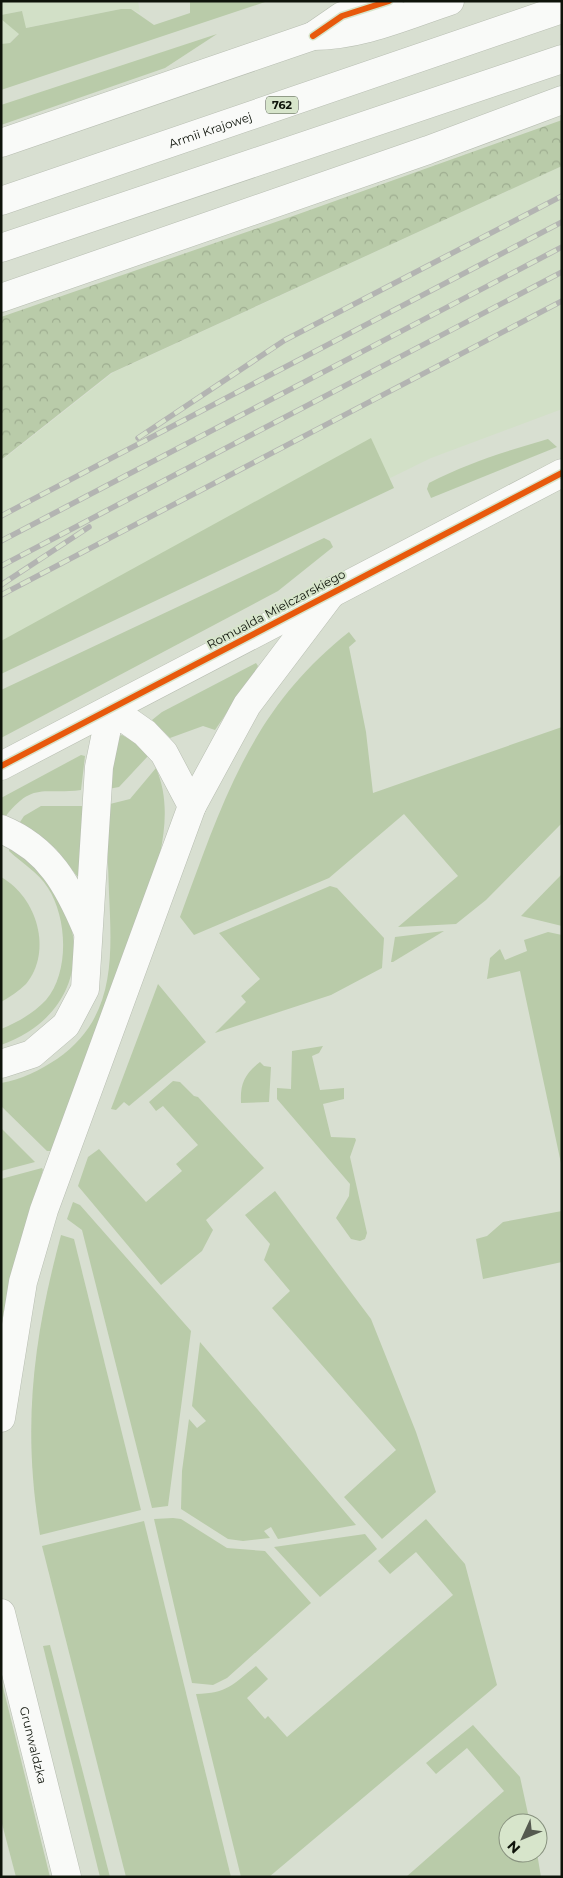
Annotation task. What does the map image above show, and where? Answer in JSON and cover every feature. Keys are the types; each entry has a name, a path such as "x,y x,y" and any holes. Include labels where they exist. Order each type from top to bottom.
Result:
{"main road":[{"path":"1,143 313,36 342,16 389,1"},
{"path":"313,36 336,36 360,31 450,1"},
{"name":"Armii Krajowej","path":"1,201 562,9"},
{"path":"1,248 562,59"},
{"path":"1,298 428,150 562,100"},
{"name":"Romualda Mielczarskiego","path":"1,766 562,472"},
{"path":"1,1418 23,1282 44,1210 192,806 247,705 334,590"},
{"path":"1,1064 32,1054 66,1025 85,989 90,938 99,767 111,709 145,733 164,753 192,806"},
{"path":"1,829 32,847 52,864 71,893 90,938"},
{"name":"Grunwaldzka","path":"1,1613 67,1877"}],"shaded area":[{"path":"1,1 138,1 140,13 131,9 121,9 25,28 22,11 1,15"},
{"path":"1,19 19,33 10,43 1,44"},
{"path":"562,166 562,409 431,458 1,669 1,461 114,372"}],"green space":[{"path":"190,1 268,1 1,90 1,44 10,43 19,34 1,19 1,15 22,11 26,28 121,9 131,9 154,25 190,13"},
{"path":"217,34 165,68 1,125 1,105"},
{"path":"562,120 562,166 111,373 1,460 1,317"},
{"path":"371,438 394,488 1,674 1,641"},
{"path":"548,439 557,447 431,498 427,489 429,483 473,463"},
{"path":"324,538 330,541 333,547 278,591 1,738 1,690"},
{"path":"349,632 356,641 349,647 366,732 373,793 562,727 562,823 486,900 456,924 398,927 458,876 404,814 329,878 194,935 180,917 210,836 243,761 263,727 287,694 315,662"},
{"path":"256,663 258,666 256,670 215,730 203,726 170,738 152,720 162,712"},
{"path":"122,735 136,743 148,756 119,787 108,789 119,736"},
{"path":"81,755 85,756 81,790 48,791 31,794 23,798 5,817 1,816 1,798"},
{"path":"156,768 163,789 165,811 160,854 52,1151 47,1151 1,1106 1,1083 16,1080 30,1074 57,1059 76,1043 90,1025 100,1005 106,985 110,940 106,805 130,799"},
{"path":"41,806 82,806 82,866 80,876 77,876 56,849 20,822 24,816"},
{"path":"10,847 40,871 55,888 67,912 73,936 74,959 69,981 60,1001 45,1019 25,1034 1,1045 1,1029 31,1013 46,1000 54,988 59,975 63,944 59,914 48,888 35,873 9,851"},
{"path":"562,874 562,926 521,916"},
{"path":"1,877 14,886 32,911 37,926 39,956 34,971 26,984 1,1002"},
{"path":"330,886 337,888 384,938 382,968 331,995 215,1033 246,1002 241,996 260,979 219,933"},
{"path":"444,931 393,962 391,962 395,937"},
{"path":"548,932 562,935 562,1168 520,971 487,979 490,958 500,949 505,960 527,951 524,940"},
{"path":"158,984 206,1042 129,1106 124,1102 116,1110 111,1109"},
{"path":"323,1046 319,1053 312,1056 320,1090 344,1088 344,1099 323,1104 331,1137 355,1138 356,1140 350,1157 367,1233 365,1239 360,1241 351,1239 336,1218 349,1196 350,1184 277,1099 277,1088 291,1089 292,1051"},
{"path":"260,1062 264,1066 271,1067 269,1102 241,1103 241,1090 244,1080"},
{"path":"173,1081 180,1082 194,1096 198,1097 264,1168 206,1220 213,1230 202,1251 161,1285 78,1186 88,1157 99,1149 146,1202 182,1171 176,1164 198,1145 163,1106 156,1111 149,1102"},
{"path":"1,1128 35,1162 1,1171"},
{"path":"42,1168 43,1170 17,1255 1,1324 1,1179"},
{"path":"275,1191 371,1319 416,1432 436,1492 382,1539 344,1497 396,1450 272,1308 290,1291 264,1260 270,1244 245,1215"},
{"path":"73,1202 80,1205 191,1331 168,1506 152,1508 82,1230 67,1219"},
{"path":"562,1211 562,1262 483,1279 476,1239 487,1236 503,1222"},
{"path":"61,1235 74,1239 141,1510 40,1535 32,1457 31,1420 33,1384 43,1311"},
{"path":"200,1342 356,1525 278,1539 271,1527 264,1531 270,1538 243,1541 228,1539 181,1509 182,1471 189,1419 197,1428 206,1421 192,1406"},
{"path":"154,1519 181,1519 227,1548 265,1551 311,1603 227,1678 213,1685 192,1683"},
{"path":"426,1519 465,1564 497,1685 269,1877 241,1877 196,1694 223,1690 256,1666 268,1679 247,1698 265,1719 268,1716 287,1737 453,1595 416,1552 390,1574 378,1561"},
{"path":"144,1521 231,1877 126,1877 42,1546"},
{"path":"365,1534 377,1549 320,1597 274,1547"},
{"path":"50,1645 110,1877 100,1877 43,1646"},
{"path":"1,1679 50,1877 16,1877 1,1820"},
{"path":"473,1725 520,1777 528,1813 498,1813 498,1863 539,1863 541,1877 406,1877 504,1791 467,1748 436,1774 426,1763"}],"railway":[{"path":"138,438 285,340 562,196"},
{"path":"1,516 562,222"},
{"path":"1,541 562,247"},
{"path":"1,566 562,272"},
{"path":"1,595 562,301"},
{"path":"1,585 89,527"}],"cycle path":[{"path":"313,36 342,16 389,1"},
{"path":"1,766 562,473"}]}
